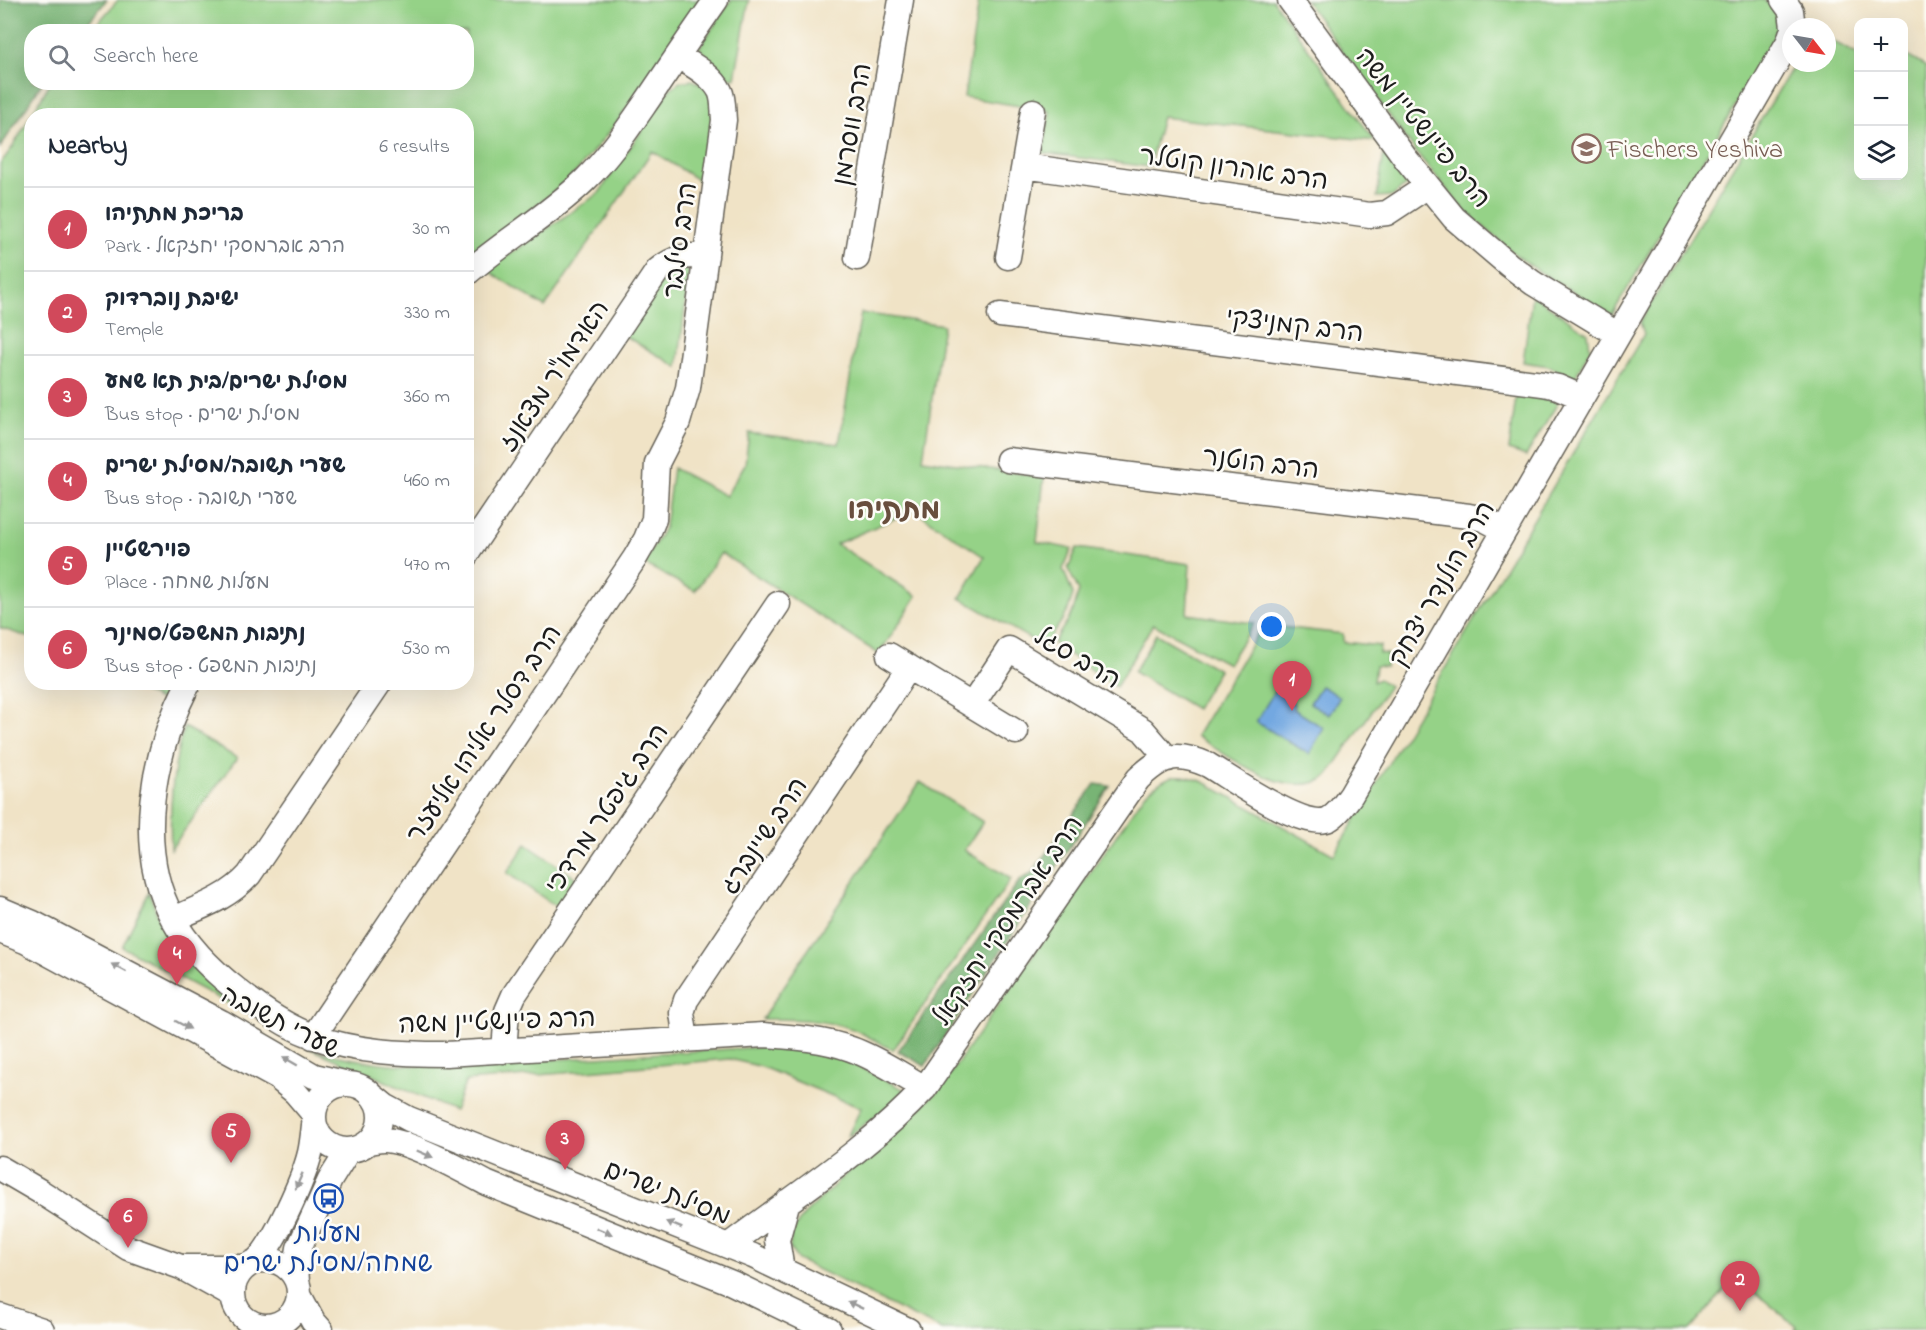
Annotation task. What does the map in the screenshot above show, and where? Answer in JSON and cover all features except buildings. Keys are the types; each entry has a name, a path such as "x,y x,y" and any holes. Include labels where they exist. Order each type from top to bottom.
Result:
{"street":[{"path":"474,267 558,205 586,179 622,136 716,0"},
{"name":"הרב ווסרמן","path":"857,258 901,0"},
{"name":"הרב פיינשטיין משה","path":"1290,0 1454,218 1533,283 1617,334"},
{"path":"1783,0 1791,11 1791,18"},
{"name":"הרב הולנדר יצחק","path":"1168,759 1184,756 1208,765 1288,813 1308,821 1317,822 1328,819 1337,813 1351,795 1782,53"},
{"name":"הרב סילבר","path":"664,446 678,422 688,388 724,120 720,91 711,80 678,56"},
{"path":"1008,257 1033,111"},
{"name":"הרב אהרון קוטלר","path":"1024,166 1370,215 1387,213 1428,186"},
{"name":"האדמו\"ר מצאנז","path":"474,543 658,270 676,258 686,255 706,256"},
{"name":"הרב קמניצקי","path":"1000,315 1544,384 1558,387 1581,397"},
{"name":"הרב דסלר אליהו אליעזר","path":"314,1037 646,539 654,519 657,463 664,446"},
{"name":"הרב הוטנר","path":"1008,460 1469,516 1484,519 1505,530"},
{"name":"הרב גיפטר מרדכי","path":"504,1051 507,1011 514,995 778,604"},
{"name":"הרב סגל","path":"972,705 1010,649 1143,730 1168,759"},
{"name":"הרב שיינברג","path":"686,1040 682,1013 686,1000 899,661 972,705"},
{"name":"הרב פיינשטיין משה","path":"185,690 176,708 159,758 151,828 154,858 161,889 173,919 195,950 224,980 252,1002 314,1037 344,1046 407,1054 504,1051 764,1035 796,1037 850,1048 873,1058 925,1088"},
{"path":"173,919 219,900 237,888 249,875 375,690"},
{"path":"972,705 1016,732"},
{"name":"הרב אברמסקי יחזקאל","path":"728,1246 806,1189 892,1120 925,1088 1138,779 1154,764 1168,759"},
{"name":"שערי תשובה","path":"0,909 33,923 220,1022 314,1076 344,1083"},
{"name":"שערי תשובה","path":"0,931 34,946 278,1078 295,1092 314,1119"},
{"path":"181,1267 250,1264 266,1260 276,1261 292,1273 298,1288 317,1325 266,1325 244,1318 238,1311 233,1296 235,1282 239,1274 250,1264 263,1255 273,1240 305,1169 310,1152 317,1102 323,1093 344,1083 355,1084 366,1089 374,1096 381,1115 380,1125 330,1180 299,1248 296,1266 298,1288 298,1303 266,1325"},
{"name":"מסילת ישרים","path":"374,1096 385,1106 409,1119 728,1246 908,1330"},
{"path":"314,1119 319,1136 326,1144 337,1149 359,1147 384,1140 399,1143 486,1182 732,1283 829,1330"},
{"path":"0,1168 128,1248 181,1267 233,1296"},
{"path":"782,1270 777,1240 788,1201"},
{"path":"0,1316 42,1330"}],"green space":[{"path":"0,0 107,0 87,24 24,24 24,90 37,90 0,148"},
{"path":"118,0 701,0 618,121 577,171 550,195 474,253 474,108 35,108 46,90 474,90 474,24 97,24"},
{"path":"731,0 749,0 735,78 727,77 699,48"},
{"path":"979,0 1273,0 1375,141 1162,117 1149,167 1043,153 1050,111 964,97"},
{"path":"1305,0 1763,0 1779,9 1780,26 1612,315 1516,255 1463,209 1416,152"},
{"path":"1836,43 1854,53 1854,180 1908,180 1908,56 1926,67 1926,1330 1795,1330 1797,1327 1736,1277 1690,1330 942,1330 798,1260 790,1249 791,1234 803,1216 855,1165 939,1090 1145,794 1154,787 1173,776 1185,776 1204,782 1334,855 1644,334 1640,322 1790,72 1836,72"},
{"path":"692,80 707,89 713,102 714,125 706,185 652,151 545,307 487,270 599,193 670,89 680,82"},
{"path":"24,127 24,636 0,628 0,164"},
{"path":"1384,152 1408,183 1393,196 1377,197"},
{"path":"682,268 689,272 678,367 623,335 666,275"},
{"path":"1532,295 1588,333 1590,349 1574,379 1549,366 1523,362"},
{"path":"861,313 943,325 923,459 1044,477 1037,542 1072,549 1063,569 1073,594 1067,613 1044,647 960,598 984,557 914,510 836,544 917,596 879,654 721,553 695,591 644,564 665,526 673,468 726,496 745,464 749,433 839,444"},
{"path":"1517,390 1547,396 1558,403 1526,456 1509,450"},
{"path":"1077,548 1190,564 1187,614 1254,623 1228,664 1153,624 1116,687 1053,643 1072,614 1079,591 1068,569"},
{"path":"1263,625 1343,634 1343,642 1380,646 1379,653 1387,654 1386,667 1375,666 1373,682 1379,679 1389,686 1327,777 1311,783 1294,784 1259,774 1196,736"},
{"path":"1156,634 1219,670 1196,709 1134,672"},
{"path":"140,690 172,690 165,703"},
{"path":"184,727 237,758 171,849 172,787"},
{"path":"920,782 983,822 964,850 1011,879 893,1050 844,1026 821,1022 762,1019"},
{"path":"1095,784 1110,786 925,1066 898,1051 1020,880 1032,873"},
{"path":"526,844 576,878 557,907 507,873"},
{"path":"149,892 161,923 177,948 198,972 244,1012 122,947"},
{"path":"764,1047 795,1049 846,1060 909,1092 847,1137 861,1108 762,1067 730,1059 466,1081 454,1111 309,1048 360,1060 446,1066"}],"water":[{"path":"1283,677 1293,682 1291,694 1295,710 1324,728 1309,754 1256,722"},
{"path":"1321,686 1340,697 1329,715 1310,703"}],"place":[{"name":"Fischers Yeshiva","path":"1586,148"},
{"name":"בריכת מתתיהו","path":"1292,711"},
{"name":"שערי תשובה/מסילת ישרים","path":"177,985"},
{"name":"פוירשטיין","path":"231,1163"},
{"name":"מסילת ישרים/בית תא שמע","path":"565,1170"},
{"name":"מעלות שמחה/מסילת ישרים","path":"328,1198"},
{"name":"נתיבות המשפט/סמינר","path":"128,1248"},
{"name":"ישיבת נוברדוק","path":"1740,1311"}],"district":[{"name":"מתתיהו","path":"894,508"}]}
